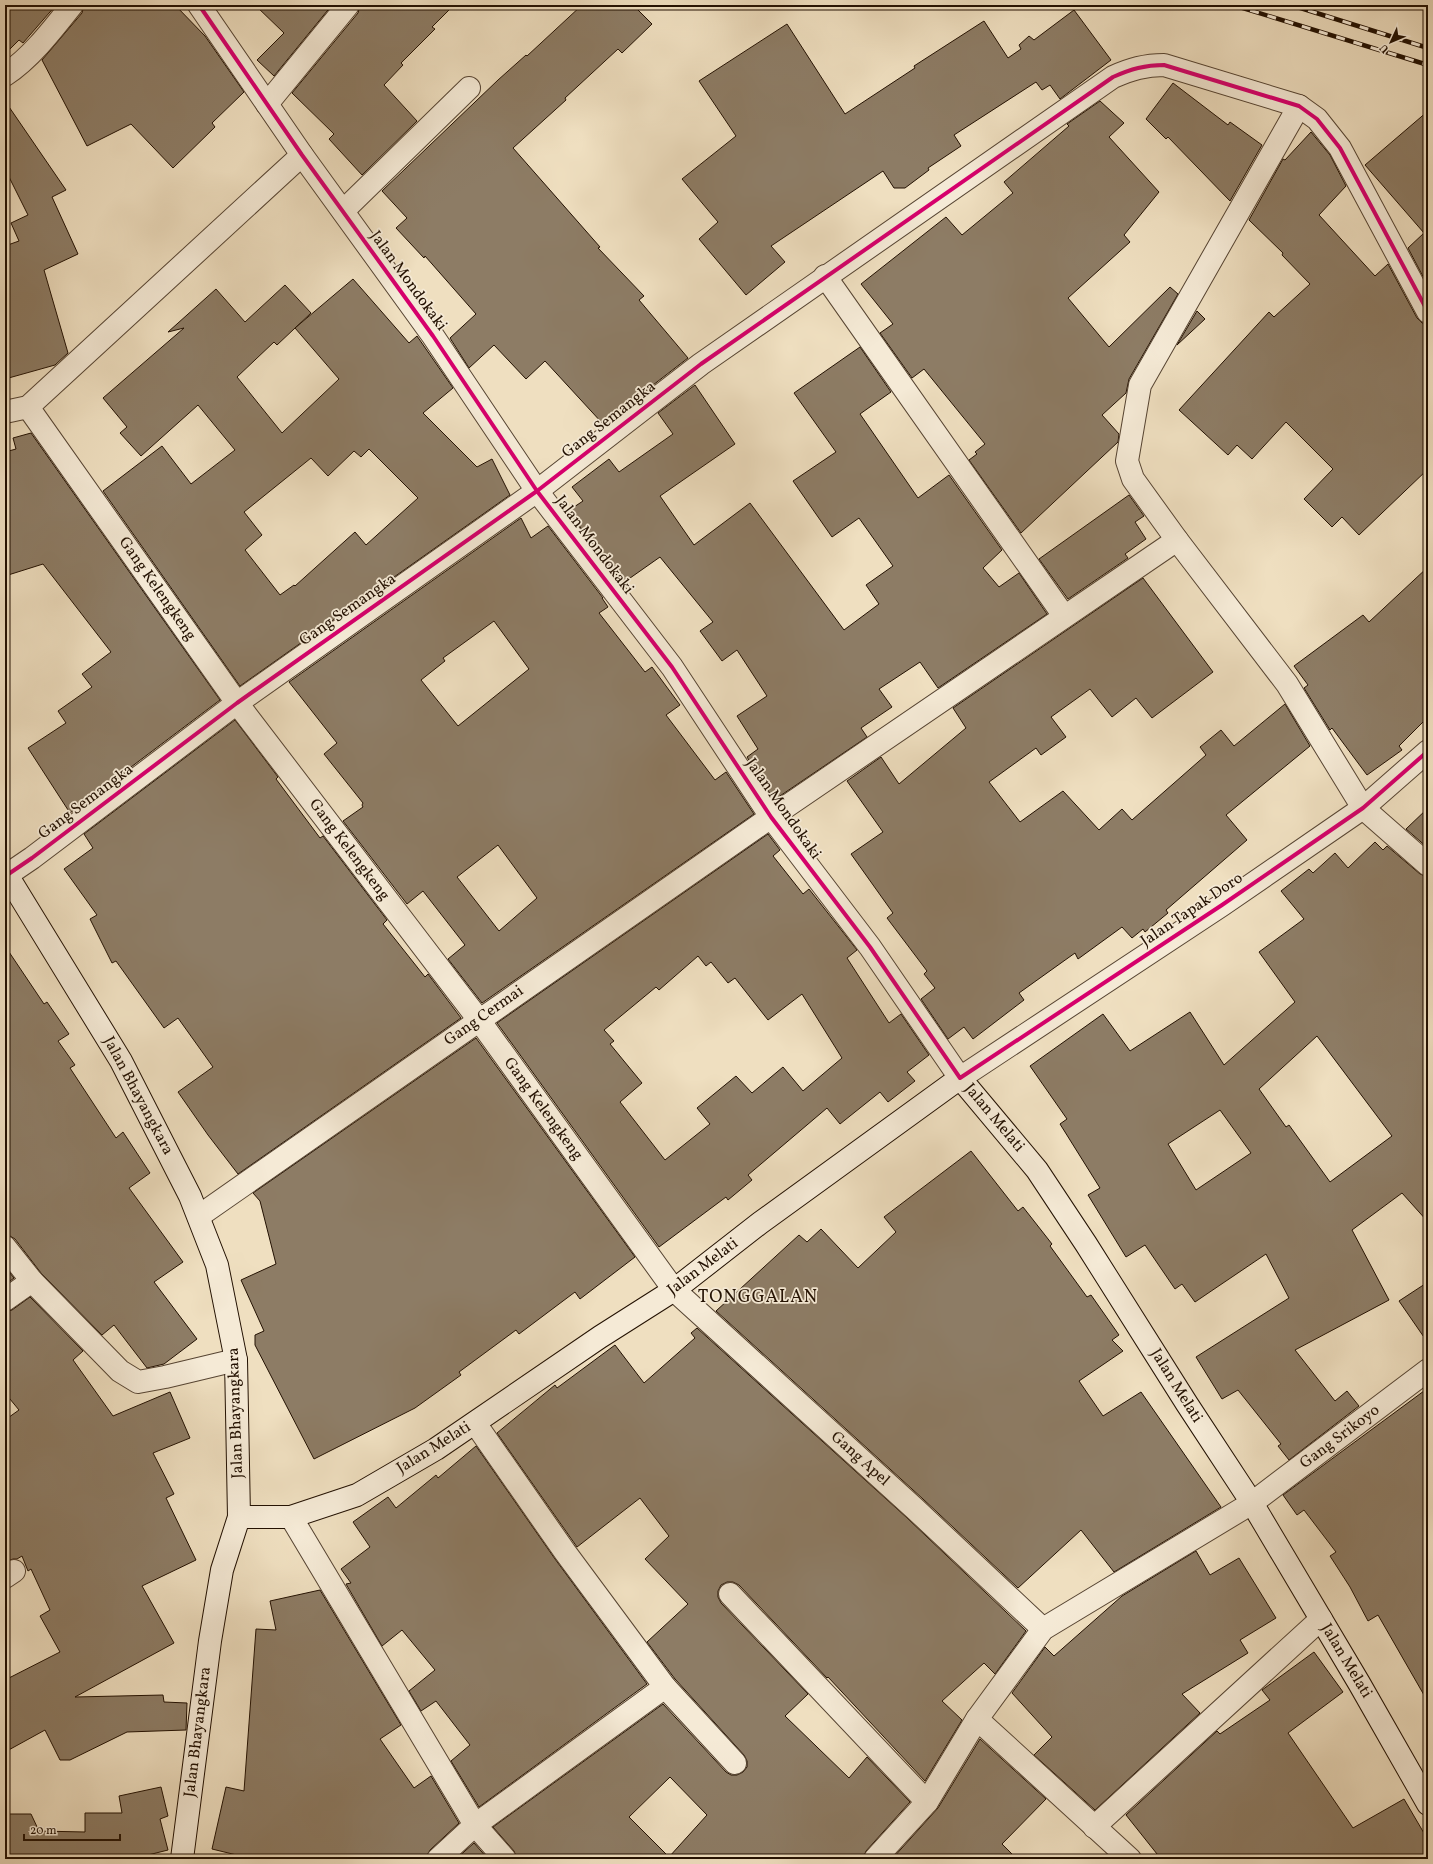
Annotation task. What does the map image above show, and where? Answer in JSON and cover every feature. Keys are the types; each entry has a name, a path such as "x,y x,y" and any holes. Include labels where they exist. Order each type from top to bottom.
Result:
{"street":[{"path":"5,75 14,69 39,43 72,5"},
{"name":"Jalan Mondokaki","path":"199,5 302,155 433,336 537,491 672,667 771,817 870,947 960,1078"},
{"path":"267,104 348,5"},
{"name":"Gang Semangka","path":"6,875 38,853 237,703 537,491 701,364 825,276 1113,77 1137,67 1164,65 1299,106 1317,119 1340,148 1428,312"},
{"path":"343,211 469,88"},
{"path":"1299,106 1140,385 1128,461 1134,479 1177,540 1287,684 1363,808 1428,865"},
{"path":"5,412 28,407 302,155"},
{"path":"825,276 1064,616"},
{"name":"Gang Kelengkeng","path":"28,407 237,703 479,1020 674,1290"},
{"name":"Gang Cermai","path":"199,1216 771,817 1177,540"},
{"name":"Jalan Tapak Doro","path":"960,1078 1222,905 1363,808 1428,751"},
{"name":"Jalan Bhayangkara","path":"6,875 121,1061 199,1216 217,1265 236,1360 239,1517 222,1570 210,1641 182,1859"},
{"name":"Jalan Melati","path":"239,1517 291,1517 357,1494 436,1449 600,1336 674,1290 760,1223 960,1078 1037,1170 1252,1503 1428,1804"},
{"path":"5,1247 32,1281 120,1371 138,1382 236,1360"},
{"path":"5,1300 32,1281"},
{"name":"Gang Apel","path":"674,1290 914,1508 1043,1629"},
{"name":"Gang Srikoyo","path":"1043,1629 1252,1503 1428,1370"},
{"path":"475,1423 565,1552 665,1686 735,1763"},
{"path":"291,1517 475,1825 505,1859"},
{"path":"730,1594 927,1802"},
{"path":"1094,1826 1321,1619"},
{"path":"875,1859 927,1802 977,1719 1043,1629"},
{"path":"438,1859 475,1825 665,1686"},
{"path":"977,1719 1130,1859"}],"building":[{"path":"5,5 56,5 23,43 19,40 5,54"},
{"path":"84,5 175,5 205,36 244,92 212,123 215,127 173,168 131,124 87,146 42,60 82,13"},
{"path":"255,5 332,5 274,76 257,60 284,33"},
{"path":"360,5 454,5 432,27 435,29 401,63 403,65 384,85 417,121 362,175 329,139 334,134 292,93 358,13"},
{"path":"582,5 633,5 652,24 622,53 618,49 565,98 566,100 513,148 600,247 598,248 644,296 639,300 688,358 644,392 642,390 603,424 545,361 526,379 494,345 469,368 450,338 476,314 425,256 424,258 396,228 407,218 382,191 498,80 526,55 527,56"},
{"path":"1074,10 1111,60 1060,99 1050,85 1042,90 1036,82 954,135 961,146 928,168 929,170 905,188 894,188 883,171 771,246 785,262 746,295 699,239 718,222 682,179 736,136 699,81 787,24 845,114 915,68 914,66 984,21 1008,58 1021,49 1019,45 1029,36 1034,40"},
{"path":"1173,83 1228,125 1230,122 1262,145 1230,201 1168,137 1166,139 1146,119"},
{"path":"5,101 66,190 52,197 78,254 44,270 68,353 55,365 5,379 5,246 19,241 11,223 28,215 5,169"},
{"path":"1100,101 1124,123 1109,137 1159,192 1124,235 1130,242 1068,298 1109,347 1170,287 1178,294 1129,379 1126,393 1102,415 1119,434 1118,442 1021,533 969,460 977,454 975,452 985,444 924,369 912,378 880,333 893,324 861,284 946,217 962,235 1013,193 1004,182 1069,126 1067,124"},
{"path":"1428,111 1428,286 1408,248 1424,233 1365,165"},
{"path":"1311,132 1330,155 1346,186 1319,215 1375,276 1388,264 1417,318 1422,323 1428,324 1428,469 1359,535 1342,517 1332,527 1304,499 1333,469 1286,422 1252,459 1237,445 1228,455 1179,410 1269,312 1274,317 1310,284 1282,255 1283,253 1249,220 1283,159 1285,160"},
{"path":"353,279 409,343 417,336 453,388 423,413 477,467 492,459 510,495 240,686 103,491 162,446 191,484 235,450 198,405 141,456 120,433 127,427 103,398 184,328 168,332 216,289 245,322 285,285 311,313 296,327","holes":["295,328 339,379 282,433 237,377 274,342 277,345","369,449 418,498 366,545 355,532 295,586 294,585 280,595 245,550 262,535 244,512 311,458 328,476 354,451 361,457"]},
{"path":"1197,311 1205,319 1177,345"},
{"path":"860,347 891,392 860,414 918,498 949,475 1002,550 983,568 999,587 1019,573 1047,614 938,688 920,662 879,689 892,707 861,728 867,737 774,800 747,757 758,749 737,716 767,696 737,650 722,661 700,631 713,622 660,557 623,583 568,511 583,501 572,487 609,459 619,472 673,434 658,413 695,385 735,444 660,496 694,545 750,503 844,630 879,604 866,585 893,566 859,518 832,537 793,481 836,452 794,393"},
{"path":"31,433 220,700 70,813 28,748 66,723 58,711 92,687 82,674 111,652 43,564 5,576 5,452 16,449 13,438"},
{"path":"1129,495 1144,516 1135,522 1146,539 1125,554 1128,558 1068,599 1039,559"},
{"path":"521,518 531,538 548,526 603,598 608,607 599,613 645,672 652,667 680,705 666,715 715,780 726,772 754,814 482,1003 448,959 465,945 423,891 407,904 343,821 363,807 363,803 324,754 337,743 289,682","holes":["494,621 529,669 458,726 421,680 445,661 443,658","498,845 537,898 499,931 457,877"]},
{"path":"1428,567 1428,717 1399,746 1402,750 1367,775 1332,728 1330,730 1304,688 1308,685 1294,666 1363,615 1369,622"},
{"path":"1143,578 1213,672 1152,718 1136,698 1112,717 1090,689 1051,717 1066,737 1041,755 1036,748 989,782 1020,822 1063,791 1099,830 1122,809 1132,820 1206,755 1200,747 1221,730 1234,746 1285,704 1310,746 1226,815 1247,840 1166,910 1168,913 1145,932 1143,929 1132,938 1122,927 1078,959 1075,953 1019,993 1024,1000 973,1039 964,1027 948,1039 921,999 935,988 924,974 927,971 887,918 893,913 851,854 883,832 847,781 881,757 899,784 966,728 953,708"},
{"path":"235,720 278,777 276,779 320,838 323,836 387,920 383,924 425,977 428,974 461,1018 238,1174 178,1092 213,1067 178,1018 164,1028 116,961 112,963 90,919 97,915 64,869 93,848 84,834"},
{"path":"1428,808 1428,848 1406,829"},
{"path":"768,834 780,850 773,856 803,894 809,889 857,950 847,958 889,1023 901,1014 929,1055 907,1072 915,1081 888,1102 880,1092 840,1124 827,1108 748,1175 752,1180 728,1200 726,1197 659,1247 497,1023","holes":["698,956 706,966 711,962 728,983 735,978 768,1020 802,994 842,1058 803,1091 783,1067 752,1093 736,1076 697,1108 710,1124 665,1160 620,1102 642,1083 610,1044 614,1041 604,1030 656,987 659,990"]},
{"path":"1375,842 1383,850 1387,846 1420,874 1428,877 1428,1222 1402,1193 1352,1230 1389,1300 1295,1350 1335,1401 1347,1391 1359,1406 1289,1460 1278,1446 1281,1444 1238,1390 1222,1399 1196,1357 1289,1298 1266,1254 1195,1302 1182,1284 1175,1289 1145,1245 1126,1257 1088,1195 1100,1188 1060,1124 1067,1119 1030,1066 1103,1014 1130,1051 1190,1012 1224,1065 1295,1002 1259,952 1304,919 1281,891 1309,869 1313,873 1335,853 1348,868","holes":["1317,1036 1392,1136 1330,1182 1289,1125 1286,1127 1259,1089","1220,1110 1251,1153 1196,1190 1168,1144"]},
{"path":"5,946 44,1004 47,1002 69,1034 58,1041 75,1065 70,1068 116,1138 123,1132 150,1173 129,1188 183,1262 154,1282 197,1339 164,1364 147,1368 114,1325 102,1335 41,1273 15,1239 5,1235"},
{"path":"476,1038 635,1257 580,1299 575,1292 519,1334 516,1330 459,1372 461,1375 415,1408 314,1459 255,1345 255,1335 264,1331 241,1280 276,1264 260,1201 253,1193"},
{"path":"971,1151 1018,1211 1023,1207 1052,1244 1050,1246 1087,1297 1091,1295 1119,1335 1112,1340 1123,1351 1079,1381 1103,1416 1141,1392 1221,1507 1114,1572 1081,1530 1018,1588 923,1499 716,1311 799,1235 807,1242 821,1229 858,1268 896,1232 884,1217"},
{"path":"5,1267 14,1278 5,1285"},
{"path":"1428,1282 1428,1343 1399,1301"},
{"path":"30,1297 83,1351 73,1360 113,1416 170,1392 190,1438 153,1453 174,1494 166,1498 196,1560 142,1586 174,1643 75,1697 163,1695 164,1702 187,1703 186,1730 127,1732 70,1760 60,1760 45,1730 5,1752 5,1680 60,1652 40,1616 50,1610 31,1569 28,1571 22,1556 5,1562 5,1420 19,1410 5,1393 5,1312 12,1310"},
{"path":"697,1328 906,1517 1026,1631 995,1674 984,1663 942,1701 962,1720 925,1781 828,1677 827,1678 739,1585 733,1582 727,1582 721,1585 718,1591 718,1597 721,1603 808,1694 785,1716 849,1778 867,1757 910,1802 866,1851 863,1859 517,1859 514,1851 493,1827 663,1704 726,1772 731,1775 737,1775 743,1772 747,1767 747,1761 744,1755 675,1679 647,1642 688,1604 645,1559 669,1536 640,1498 577,1547 497,1433 555,1385 557,1388 615,1345 644,1383 695,1338 691,1333","holes":["670,1777 707,1815 669,1857 629,1817"]},
{"path":"1428,1388 1428,1702 1378,1615 1368,1621 1350,1587 1330,1556 1336,1552 1304,1510 1297,1515 1283,1495"},
{"path":"476,1446 555,1559 647,1684 479,1807 451,1761 470,1745 436,1701 421,1711 409,1691 435,1670 402,1630 382,1646 346,1584 351,1583 341,1569 370,1547 353,1522 388,1497 396,1508 436,1475 438,1478"},
{"path":"1196,1551 1210,1575 1239,1558 1276,1618 1240,1640 1248,1653 1182,1694 1200,1713 1095,1810 1034,1755 1052,1737 1012,1693 1045,1647 1054,1656 1122,1596"},
{"path":"320,1590 401,1725 380,1739 414,1788 431,1776 459,1823 430,1850 426,1859 253,1859 212,1849 226,1787 244,1791 256,1629 276,1630 270,1601"},
{"path":"1314,1652 1343,1692 1288,1733 1353,1828 1404,1799 1428,1840 1428,1859 1161,1859 1126,1815 1217,1731 1220,1734 1270,1700 1262,1690"},
{"path":"980,1739 1046,1799 1002,1844 1017,1859 892,1859 938,1808"},
{"path":"161,1787 168,1816 160,1819 168,1850 132,1859 5,1859 5,1814 31,1814 39,1831 85,1832 85,1813 122,1813 119,1796"},
{"path":"474,1843 488,1859 456,1859"}],"railway":[{"path":"1233,5 1428,65"},
{"path":"1291,5 1428,48"}],"cycle path":[{"path":"199,5 302,155 433,336 537,491 672,667 771,817 870,947 960,1078 1222,905 1363,808 1428,751"},
{"path":"7,875 32,858 237,703 537,491 701,364 1113,77 1120,74 1144,67 1164,65 1299,106 1317,119 1340,148 1428,312"}],"district":[{"name":"TONGGALAN","path":"758,1297"}]}
